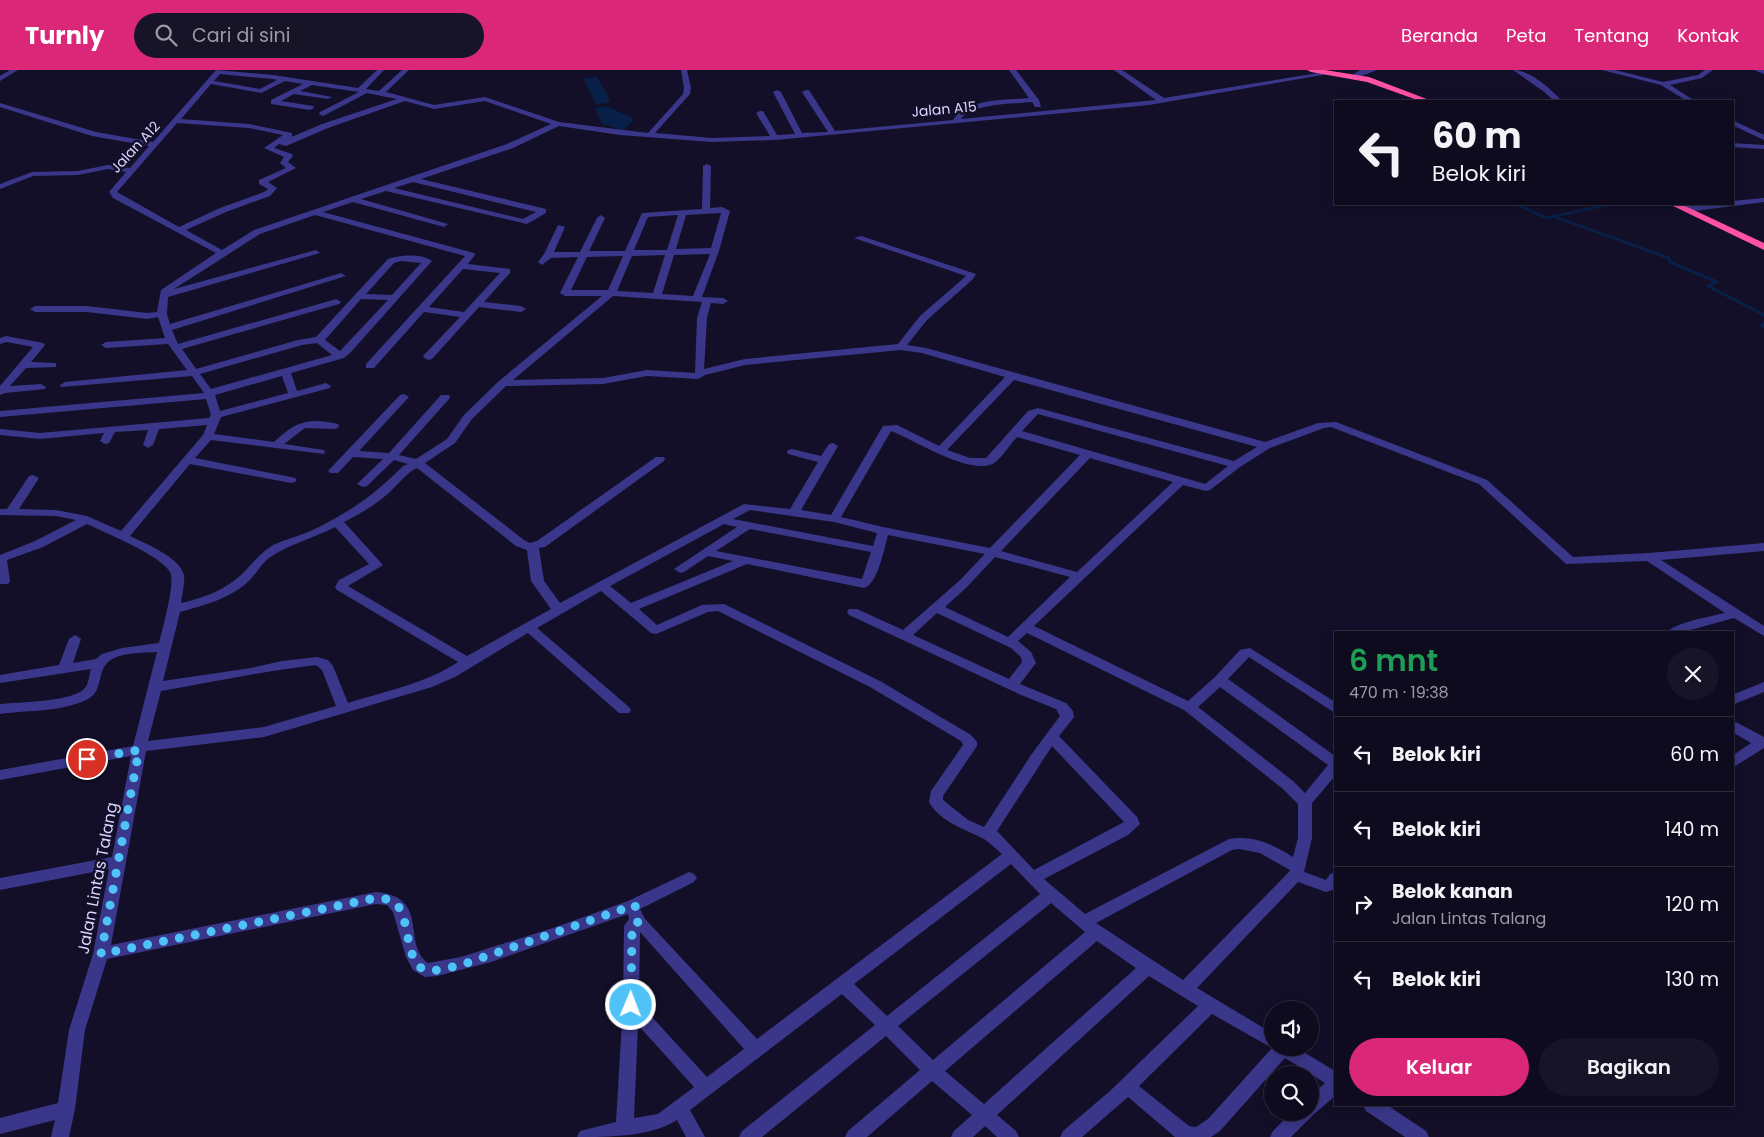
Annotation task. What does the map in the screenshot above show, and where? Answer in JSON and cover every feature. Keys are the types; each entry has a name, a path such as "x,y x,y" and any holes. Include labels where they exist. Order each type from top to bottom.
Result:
{"highway":[{"path":"1311,70 1383,84 1425,100"},
{"path":"1676,205 1764,247"}],"street":[{"path":"0,79 15,70"},
{"path":"323,114 363,90 381,70"},
{"path":"381,93 406,70"},
{"path":"650,135 684,99 688,88 684,70"},
{"path":"1117,70 1163,101"},
{"path":"1353,77 1360,72 1373,70"},
{"path":"1516,70 1546,89 1557,100"},
{"path":"1605,70 1652,78 1690,100"},
{"path":"1663,84 1700,77 1710,70"},
{"path":"1757,70 1764,72"},
{"name":"Jalan A15","path":"220,71 363,90 438,107 485,99 558,124 620,133 712,140 800,136 1163,101 1331,73"},
{"name":"Jalan A12","path":"220,71 131,170 114,190 114,194 222,253"},
{"path":"1015,73 1044,113"},
{"path":"210,82 261,91 283,79"},
{"path":"310,82 274,102 310,108"},
{"path":"293,92 328,97"},
{"path":"777,92 800,136"},
{"path":"806,92 833,133"},
{"path":"274,145 286,143 325,126 406,99"},
{"path":"956,121 956,118 963,112 974,108 997,103 1035,100"},
{"path":"0,105 95,134 155,145"},
{"path":"760,113 775,138"},
{"path":"175,121 262,128 289,135 268,149 288,156 284,162 292,168 262,182 273,188 272,191 179,230"},
{"path":"1734,123 1764,138"},
{"path":"5,512 56,513 87,519 123,536 208,436 216,418 210,394 173,344 162,314 163,296 196,270 257,232 510,146 558,124"},
{"path":"1734,145 1764,146"},
{"path":"706,211 707,166"},
{"path":"0,187 32,174 78,173 108,167 131,170"},
{"path":"384,188 524,222 543,211 411,179"},
{"path":"351,199 444,224"},
{"path":"1734,203 1764,200"},
{"path":"1686,209 1721,205"},
{"path":"174,609 202,602 231,590 247,576 263,557 293,540 315,533 357,511 381,494 407,468 451,441 468,417 503,383 611,293 630,253 644,215 726,211 702,300 699,371 702,373"},
{"path":"313,212 471,255 370,366"},
{"path":"656,297 683,212"},
{"path":"602,218 564,292 611,293 723,301"},
{"path":"561,227 545,258 585,254 715,251"},
{"path":"858,238 971,274 918,324 901,346"},
{"path":"163,296 316,253"},
{"path":"0,414 210,394 340,356 348,350 428,263 427,260 394,259 319,340 301,342 193,373 64,385"},
{"path":"428,357 507,271 462,266"},
{"path":"167,328 341,276"},
{"path":"358,296 395,298"},
{"path":"106,345 173,344 336,302"},
{"path":"476,304 521,308"},
{"path":"35,309 86,309 147,316 162,314"},
{"path":"422,309 467,314"},
{"path":"0,341 6,339 40,345 1,391"},
{"path":"319,340 340,356"},
{"path":"503,383 603,381 647,373 697,376 745,362 901,346 923,350 1266,446"},
{"path":"23,366 52,365"},
{"path":"285,371 293,394"},
{"path":"940,451 1012,376"},
{"path":"0,432 40,436 156,426 216,418 293,394 326,386"},
{"path":"1,391 41,387"},
{"path":"334,471 404,397"},
{"path":"363,484 392,456 445,397"},
{"path":"834,519 887,428 893,427 950,455 987,462 1016,433 1032,413 1043,411 1236,465"},
{"path":"278,445 301,424 308,422 334,426"},
{"path":"1016,433 1209,488 1236,465 1266,446 1322,425 1332,424 1483,482 1570,561 1649,557 1764,547"},
{"path":"148,444 156,426"},
{"path":"105,441 111,429"},
{"path":"208,436 320,452"},
{"path":"794,512 833,446"},
{"path":"792,452 823,460"},
{"path":"350,454 392,456 418,463 527,547 541,544 660,459"},
{"path":"905,635 963,584 1087,454"},
{"path":"186,460 291,480"},
{"path":"5,512 33,478"},
{"path":"1011,641 1027,628 1180,481"},
{"path":"0,775 139,748 286,728 427,684 450,674 467,662 553,614 558,609 748,506 834,519 882,531 993,553 1079,576"},
{"path":"4,580 0,563 2,558 39,544 87,519"},
{"path":"721,520 877,550"},
{"path":"338,522 377,562 377,565 343,583 341,587 467,662"},
{"path":"680,569 748,525"},
{"path":"705,552 864,584 868,581 882,531"},
{"name":"Jalan Lintas Talang","path":"60,1137 66,1109 77,1030 101,954 139,748 178,587 176,570 158,555 123,536"},
{"path":"533,547 536,582 542,592 558,609"},
{"path":"1649,557 1764,632"},
{"path":"631,608 747,560"},
{"path":"602,586 656,630 706,608 720,607 875,684 966,738 970,742 970,746 936,796 936,802 963,824 990,836 1010,853 1032,878 1090,927 1148,967 1264,1036"},
{"path":"937,608 1004,640 1011,641 1026,654 1029,663 1012,684"},
{"path":"853,612 1065,708 1068,713 1067,717 1051,736 989,831 990,836"},
{"path":"1676,631 1735,614"},
{"path":"529,627 624,710"},
{"path":"1027,628 1189,707 1288,785 1305,802"},
{"path":"64,669 74,639"},
{"path":"0,710 83,696 93,686 102,659 114,654 165,647"},
{"path":"1189,707 1220,680 1245,653 1253,652 1334,707"},
{"path":"155,688 282,665 317,661 323,663 328,669 344,709"},
{"path":"0,679 100,663"},
{"path":"1220,680 1334,763"},
{"path":"1734,700 1764,687"},
{"path":"1734,726 1763,742 1734,762"},
{"path":"1032,878 1133,824 1051,736"},
{"path":"1186,988 1297,872 1306,838 1305,802 1334,765"},
{"path":"854,1137 933,1071 1090,927 1229,846 1239,843 1250,843 1266,848 1297,872 1322,886 1331,884 1334,880"},
{"path":"586,1137 662,1121 680,1109 1010,853"},
{"path":"0,884 118,862"},
{"path":"101,954 376,898 387,899 398,906 416,963 425,970 433,970 461,965 635,905 689,878"},
{"path":"748,1137 1051,894"},
{"path":"635,905 638,922 645,927 756,1050"},
{"path":"625,1128 631,1005 632,926 638,922"},
{"path":"960,1137 1148,967"},
{"path":"843,984 887,1024 933,1071 1010,1137"},
{"path":"631,1005 706,1088"},
{"path":"1069,1137 1127,1086 1210,1005"},
{"path":"1127,1086 1185,1134 1198,1136 1214,1125 1276,1056"},
{"path":"1296,1056 1334,1079"},
{"path":"1319,1100 1334,1086"},
{"path":"1374,1106 1420,1137"},
{"path":"0,1126 66,1109"},
{"path":"680,1109 696,1137"},
{"path":"1279,1137 1296,1121"}],"water":[{"path":"597,77 610,100 606,103 596,104 584,79"},
{"path":"606,106 631,117 633,121 623,130 602,124 595,108"}],"waterway":[{"path":"1518,205 1546,218 1607,205"},
{"path":"1555,217 1647,250"},
{"path":"1643,249 1669,258 1670,262 1717,282 1708,286 1764,315"},
{"path":"1764,323 1761,325 1764,327"}],"route":[{"path":"87,759 139,750 101,954 376,898 387,899 398,906 416,963 425,970 433,970 461,965 635,905 638,922 632,926 631,1005"}]}
